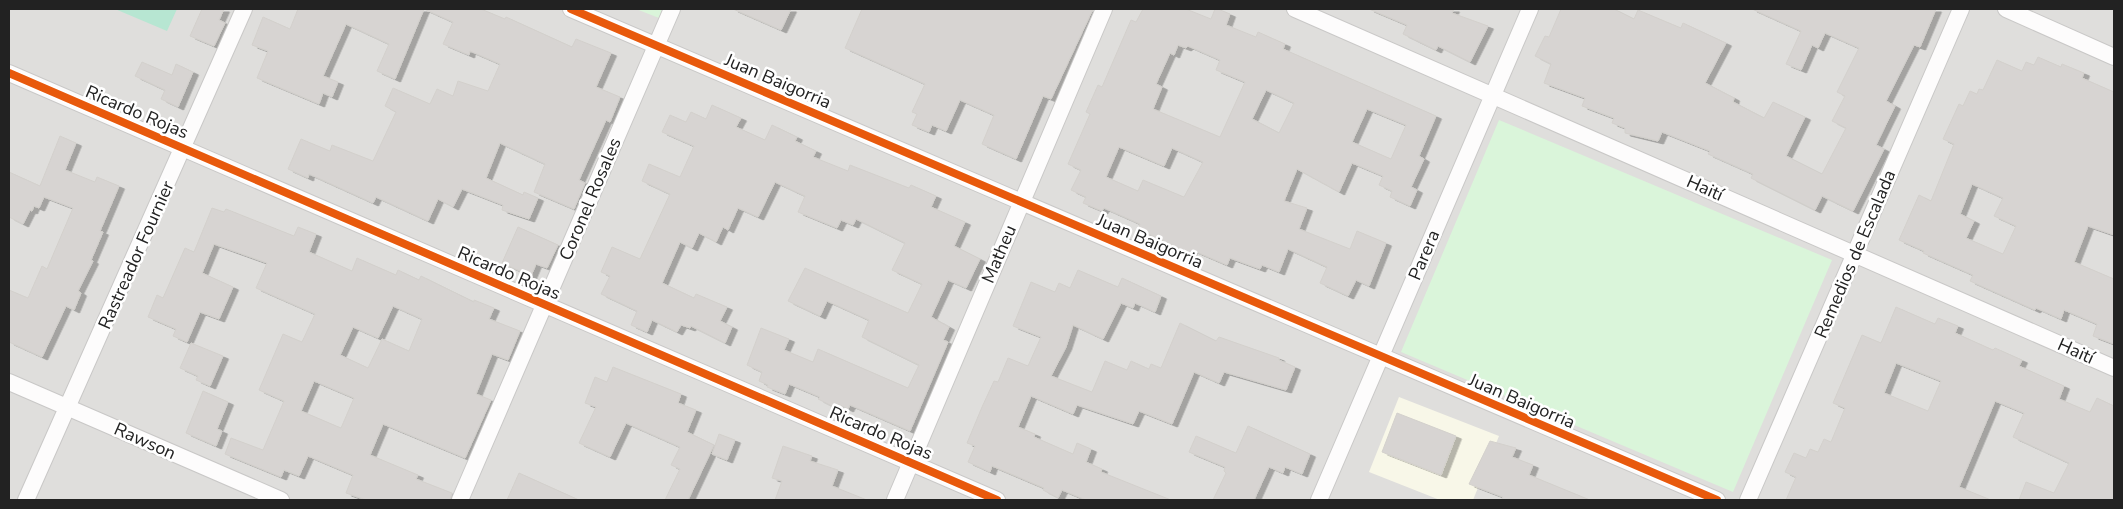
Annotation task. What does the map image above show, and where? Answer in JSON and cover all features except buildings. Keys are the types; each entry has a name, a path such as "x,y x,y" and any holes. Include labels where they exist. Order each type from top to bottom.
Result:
{"street":[{"name":"Rastreador Fournier","path":"26,500 244,9"},
{"name":"Juan Baigorria","path":"572,9 1717,500"},
{"name":"Coronel Rosales","path":"460,500 672,9"},
{"name":"Matheu","path":"895,500 1104,9"},
{"name":"Haití","path":"1295,9 2114,368"},
{"name":"Parera","path":"1319,500 1530,9"},
{"name":"Remedios de Escalada","path":"1748,500 1961,9"},
{"path":"2006,9 2114,57"},
{"name":"Ricardo Rojas","path":"9,73 997,500"},
{"name":"Rawson","path":"9,382 281,500"}],"shaded area":[{"path":"9,9 2114,9 2114,500 9,500"},
{"path":"1399,397 1499,436 1473,500 1440,500 1369,472"}],"green space":[{"path":"115,9 177,9 167,31"},
{"path":"636,9 662,9 659,18"},
{"path":"1499,120 1832,260 1733,492 1401,352"}],"cycle path":[{"path":"571,9 1717,500"},
{"path":"9,73 997,500"}]}
